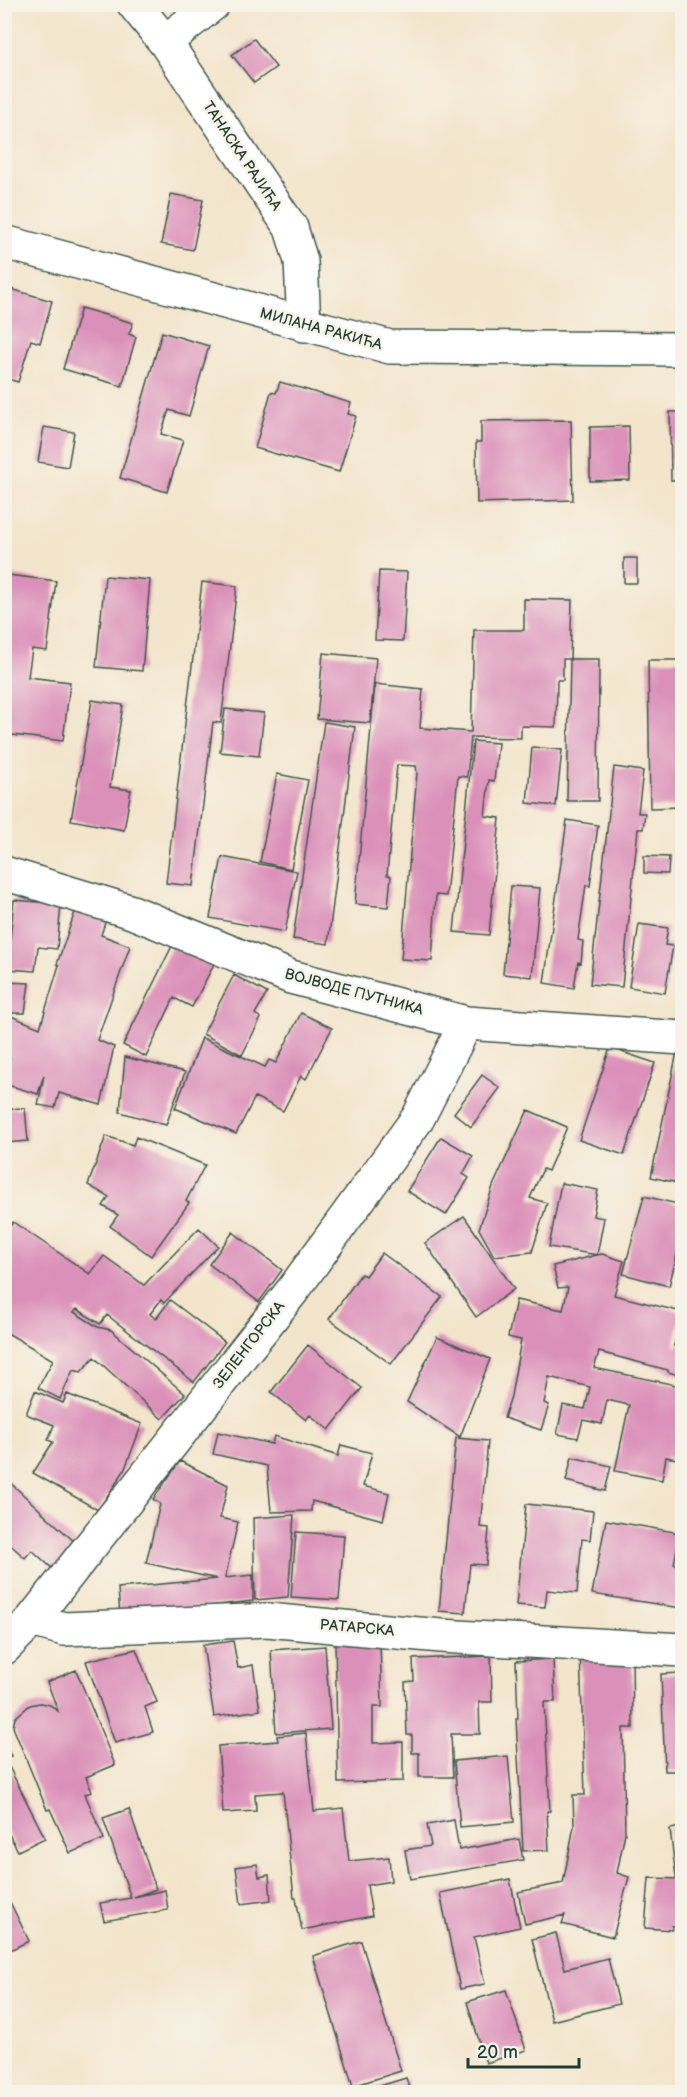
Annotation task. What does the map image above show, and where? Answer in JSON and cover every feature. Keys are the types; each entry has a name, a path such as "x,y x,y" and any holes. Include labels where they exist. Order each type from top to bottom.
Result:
{"street":[{"name":"ТАНАСКА РАЈИЋА","path":"134,4 165,42 291,228 301,261 304,325"},
{"path":"165,42 213,4"},
{"name":"МИЛАНА РАКИЋА","path":"4,242 390,348 682,349"},
{"name":"ВОЈВОДЕ ПУТНИКА","path":"4,873 132,912 291,977 466,1023 682,1038"},
{"name":"ЗЕЛЕНГОРСКА","path":"4,1648 32,1620 293,1290 418,1118 466,1023"},
{"name":"РАТАРСКА","path":"32,1620 64,1629 267,1620 441,1636 682,1650"}],"building":[{"path":"254,39 276,67 254,83 232,55"},
{"path":"171,194 203,200 193,250 161,244"},
{"path":"4,287 52,301 40,343 31,340 18,382 4,378"},
{"path":"81,308 133,323 129,334 136,337 122,386 63,369"},
{"path":"162,332 209,346 189,416 169,410 161,434 183,440 167,492 120,478"},
{"path":"280,382 351,403 348,414 356,416 339,472 255,448 271,392 276,393"},
{"path":"670,412 682,412 682,480 671,480"},
{"path":"571,420 573,500 477,503 476,442 481,442 481,421"},
{"path":"629,426 630,480 590,481 590,427"},
{"path":"44,427 74,432 68,467 38,462"},
{"path":"624,558 637,558 637,583 624,583"},
{"path":"379,571 407,572 403,641 375,640"},
{"path":"8,575 56,581 47,651 32,649 28,677 70,682 63,741 4,734 4,604"},
{"path":"105,576 150,580 142,671 96,667"},
{"path":"202,582 237,586 221,723 213,722 193,886 166,883"},
{"path":"524,599 572,600 570,659 563,659 563,680 557,680 556,727 521,726 521,738 471,737 467,777 458,776 446,896 436,895 432,961 401,959 416,766 397,765 387,875 391,876 388,907 355,904 375,684 423,689 420,728 471,732 474,630 524,630"},
{"path":"323,653 376,658 370,723 317,719"},
{"path":"570,659 599,659 598,801 567,801"},
{"path":"648,660 682,660 682,807 650,808"},
{"path":"92,700 123,705 110,787 131,790 124,830 71,820"},
{"path":"225,709 264,713 259,756 220,752"},
{"path":"324,722 355,727 328,944 293,939"},
{"path":"473,741 498,743 494,781 489,780 485,816 500,818 489,935 454,932"},
{"path":"532,747 562,750 556,806 527,803"},
{"path":"614,767 643,771 638,813 645,813 643,829 638,829 622,987 590,984"},
{"path":"277,774 308,780 291,869 260,862"},
{"path":"567,820 598,825 590,886 586,885 578,940 583,941 581,963 578,962 574,988 544,983"},
{"path":"644,856 669,857 668,874 644,873"},
{"path":"222,857 297,871 285,932 210,918"},
{"path":"511,886 540,888 532,977 503,974"},
{"path":"14,900 61,904 57,949 38,947 35,971 7,969"},
{"path":"77,906 107,917 101,935 130,946 97,1040 114,1047 101,1105 59,1093 55,1108 38,1105 44,1075 38,1094 4,1084 4,1075 10,1059 4,1057 4,1013 40,1028 59,965 57,964"},
{"path":"639,924 668,928 665,945 673,946 665,993 629,987"},
{"path":"174,942 215,962 192,1007 174,998 146,1057 123,1045"},
{"path":"234,975 267,993 255,1014 261,1018 242,1055 203,1034"},
{"path":"4,982 29,983 25,1013 4,1013"},
{"path":"301,1013 332,1028 306,1079 301,1076 283,1111 255,1097 236,1134 175,1108 202,1038 265,1067 269,1060 276,1063"},
{"path":"678,1047 682,1048 682,1184 651,1177"},
{"path":"610,1048 655,1063 624,1155 579,1140"},
{"path":"125,1057 185,1072 166,1125 120,1112"},
{"path":"482,1075 500,1088 471,1127 454,1113"},
{"path":"25,1108 28,1141 5,1143 4,1109"},
{"path":"528,1110 567,1127 548,1171 543,1169 530,1198 547,1203 532,1252 494,1256 479,1229 493,1186"},
{"path":"106,1136 133,1145 136,1137 205,1165 186,1201 189,1203 151,1256 110,1226 118,1215 103,1206 109,1197 88,1185"},
{"path":"441,1137 473,1156 463,1174 469,1178 446,1215 407,1191"},
{"path":"561,1183 598,1190 593,1216 604,1218 597,1255 549,1247"},
{"path":"644,1196 682,1205 682,1235 669,1286 623,1274"},
{"path":"464,1216 514,1289 476,1317 425,1243"},
{"path":"13,1222 90,1274 104,1256 144,1285 199,1228 218,1246 164,1303 161,1300 150,1314 156,1319 170,1300 225,1342 194,1382 107,1315 100,1324 77,1309 74,1312 98,1327 111,1330 185,1394 162,1419 94,1357 81,1372 73,1370 60,1399 38,1388 53,1360 4,1331 4,1236"},
{"path":"233,1232 282,1270 259,1302 209,1264"},
{"path":"382,1253 442,1297 391,1364 329,1319 361,1274 365,1276"},
{"path":"602,1254 624,1261 614,1295 682,1312 674,1346 678,1347 682,1334 682,1376 668,1372 668,1370 599,1352 594,1368 681,1386 682,1460 666,1457 662,1480 615,1471 629,1405 607,1400 602,1424 583,1420 578,1438 557,1434 563,1405 585,1409 590,1387 549,1377 544,1403 549,1405 541,1430 504,1418 511,1396 521,1340 508,1337 516,1300 563,1310 568,1287 558,1288 553,1266"},
{"path":"437,1337 490,1359 460,1437 407,1402"},
{"path":"308,1345 362,1388 329,1430 310,1415 306,1420 271,1392"},
{"path":"35,1391 63,1403 67,1394 142,1424 124,1471 98,1510 33,1473 53,1442 48,1440 54,1425 26,1414"},
{"path":"218,1432 272,1444 274,1436 338,1456 341,1445 372,1453 363,1486 389,1493 383,1520 312,1501 311,1511 271,1512 267,1466 213,1454"},
{"path":"456,1438 488,1441 480,1527 489,1528 486,1565 470,1564 465,1613 439,1611"},
{"path":"572,1457 611,1466 605,1491 566,1481"},
{"path":"180,1461 228,1485 220,1518 238,1522 225,1578 253,1575 253,1601 120,1616 118,1588 217,1579 146,1563 160,1504 153,1499"},
{"path":"4,1477 78,1545 55,1571 32,1550 25,1558 4,1539"},
{"path":"526,1504 593,1511 590,1540 582,1539 577,1593 547,1590 545,1607 516,1605"},
{"path":"294,1515 288,1597 255,1600 253,1518"},
{"path":"606,1520 680,1533 674,1564 682,1565 682,1608 592,1594"},
{"path":"296,1532 344,1535 339,1600 291,1597"},
{"path":"335,1640 380,1640 382,1707 373,1707 373,1743 403,1742 403,1781 338,1783"},
{"path":"233,1641 238,1668 253,1665 260,1710 214,1717 203,1645"},
{"path":"325,1646 331,1729 276,1733 271,1650"},
{"path":"136,1649 157,1702 145,1707 153,1732 115,1743 86,1661"},
{"path":"632,1653 633,1728 623,1728 625,1833 617,1873 629,1877 613,1937 562,1924 565,1915 525,1924 518,1892 563,1883 574,1826 573,1795 585,1795 580,1654"},
{"path":"491,1656 492,1702 479,1702 480,1734 451,1734 453,1777 419,1777 419,1753 412,1753 412,1735 407,1735 405,1682 414,1681 413,1659"},
{"path":"553,1659 555,1702 544,1702 550,1811 547,1811 549,1850 523,1851 516,1719 518,1719 516,1661"},
{"path":"76,1670 115,1765 86,1777 92,1792 85,1794 104,1839 70,1853 50,1809 47,1810 13,1727 15,1718 30,1705 40,1703 50,1705 58,1711 47,1682"},
{"path":"682,1673 682,1771 665,1771 661,1674"},
{"path":"306,1733 314,1811 343,1808 349,1861 389,1857 391,1881 367,1885 372,1916 302,1930 296,1898 294,1898 283,1792 255,1794 256,1811 223,1813 218,1746 278,1741 277,1736"},
{"path":"4,1743 11,1756 5,1759 45,1838 18,1851 4,1825"},
{"path":"508,1756 514,1822 460,1827 454,1761"},
{"path":"129,1809 156,1889 134,1897 165,1890 168,1910 104,1921 100,1903 131,1898 103,1818"},
{"path":"454,1820 459,1850 519,1839 523,1860 410,1879 405,1850 431,1846 427,1825"},
{"path":"682,1827 682,1876 676,1877 670,1829"},
{"path":"257,1864 259,1877 269,1875 271,1900 241,1904 236,1867"},
{"path":"649,1878 682,1879 682,1926 672,1926 672,1930 645,1928"},
{"path":"510,1879 520,1927 474,1937 485,1984 460,1989 440,1893"},
{"path":"9,1900 29,1941 4,1953 4,1903"},
{"path":"556,1933 565,1969 608,1958 619,2004 552,2021 532,1939"},
{"path":"361,1941 401,2071 353,2086 313,1956"},
{"path":"506,1990 526,2050 486,2063 467,2002"},
{"path":"406,2078 411,2092 360,2092"}]}
